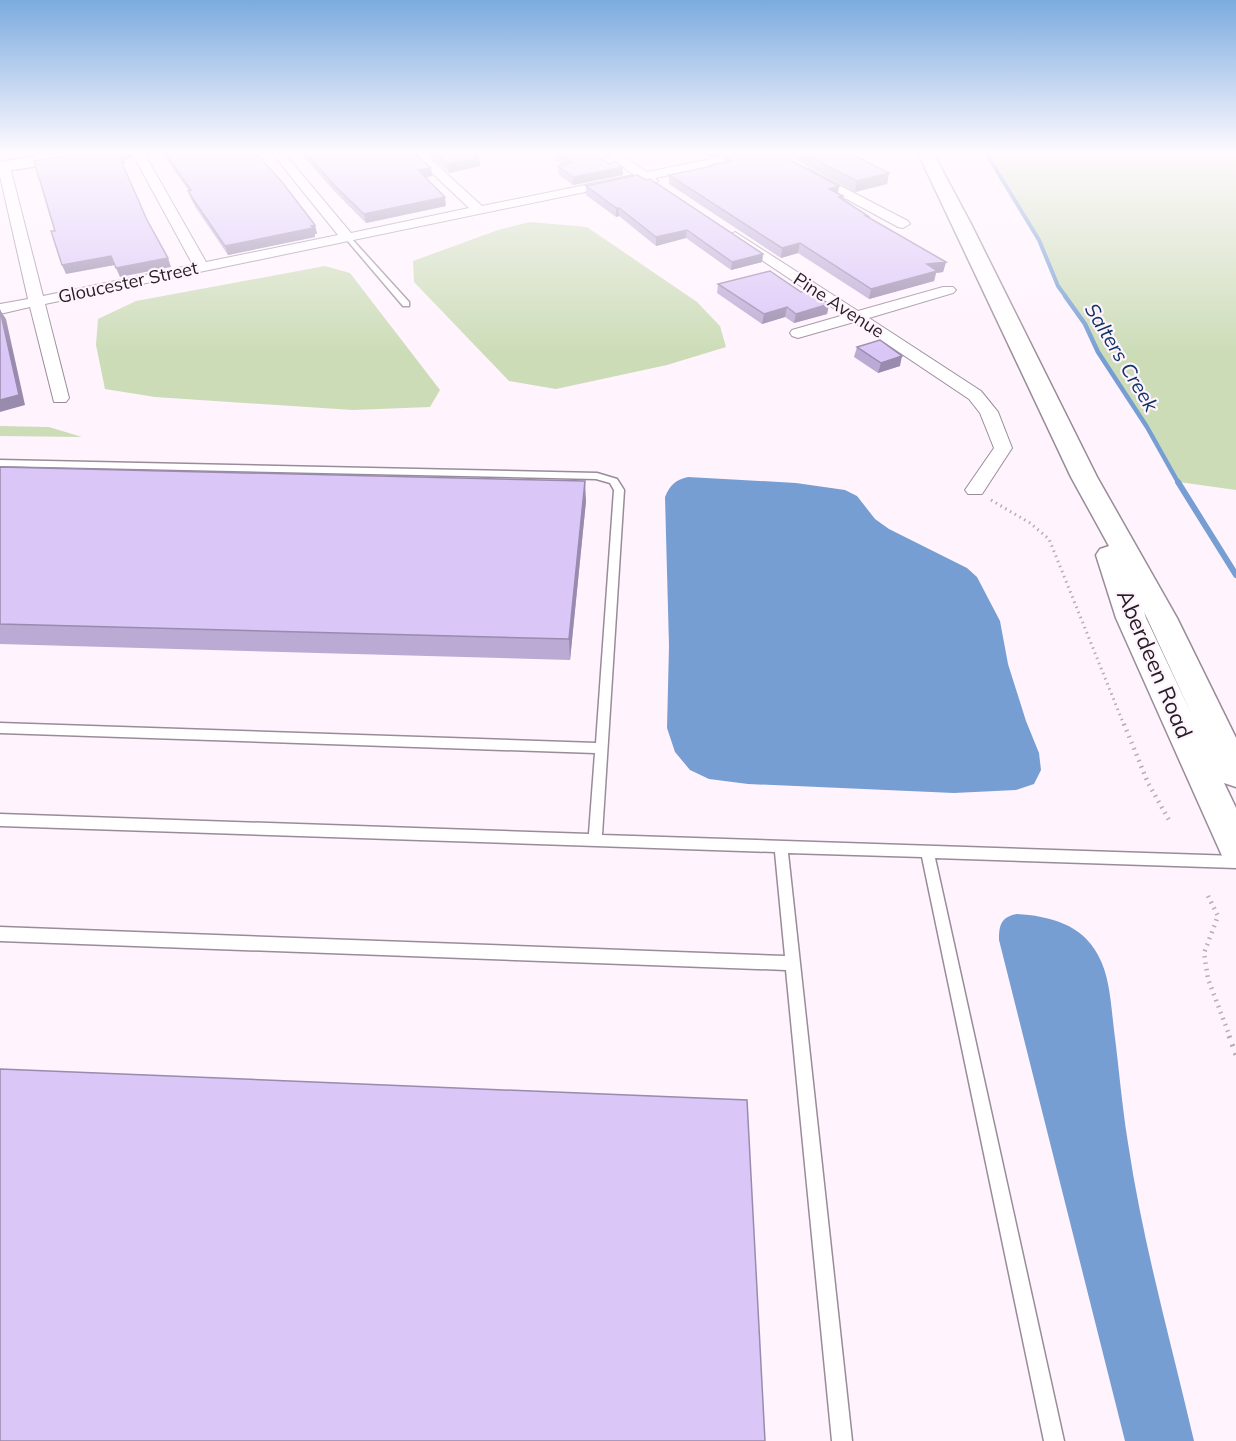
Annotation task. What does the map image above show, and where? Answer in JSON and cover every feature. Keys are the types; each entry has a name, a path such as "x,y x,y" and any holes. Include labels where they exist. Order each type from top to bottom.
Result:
{"main road":[{"name":"Aberdeen Road","path":"960,220 1084,477 1162,618 1236,773"},
{"name":"Aberdeen Road","path":"1084,477 1131,618 1236,847"}],"street":[{"path":"15,220 60,399"},
{"path":"176,220 202,267"},
{"path":"333,220 348,238"},
{"name":"Gloucester Street","path":"0,309 431,220"},
{"path":"896,220 903,224"},
{"name":"Pine Avenue","path":"726,230 965,388 990,412 1003,448 975,490"},
{"path":"798,333 948,290"}],"lane":[{"path":"348,238 406,304"},
{"path":"0,463 597,477 614,481 619,490 595,840"},
{"path":"0,728 602,748"},
{"path":"0,820 1236,862"},
{"path":"781,846 842,1441"},
{"path":"927,851 1054,1441"},
{"path":"0,934 792,963"}],"path":[{"path":"975,490 1030,523 1049,539 1148,783 1169,820"},
{"path":"1208,896 1218,916 1204,953 1208,979 1236,1055"}],"green space":[{"path":"1027,220 1236,220 1236,490 1179,482 1147,427 1098,352 1085,324 1058,286 1039,240"},
{"path":"530,222 587,227 697,302 720,326 726,347 667,365 556,389 509,381 414,282 413,261 498,230"},
{"path":"325,266 350,273 440,390 430,407 353,410 155,397 105,389 96,345 98,319 136,301"},
{"path":"0,426 49,427 82,437 0,436"}],"water":[{"path":"688,477 796,483 845,490 857,496 875,519 889,529 967,568 977,577 1000,621 1008,664 1039,753 1041,770 1034,784 1016,790 954,793 748,784 709,779 690,770 675,752 667,728 669,646 665,497 673,484"},
{"path":"1017,914 1041,917 1074,929 1091,944 1102,963 1111,1001 1134,1181 1149,1256 1194,1441 1125,1441 999,940 1002,922 1007,917"}],"building":[{"path":"52,220 147,220 168,258 116,268 111,256 62,265 51,231 55,231"},
{"path":"208,220 311,220 315,225 311,226 313,228 225,246"},
{"path":"635,220 712,220 763,254 732,262 687,230 656,237"},
{"path":"739,220 873,220 946,262 927,264 937,271 871,289 800,243 782,248"},
{"path":"770,271 801,292 808,290 829,304 796,314 787,307 764,314 718,284"},
{"path":"0,310 19,395 0,400"},
{"path":"880,340 902,356 881,363 857,347"},
{"path":"0,467 585,481 569,639 0,624"},
{"path":"0,1069 747,1100 765,1441 0,1441"}],"waterway":[{"name":"Salters Creek","path":"1027,220 1039,240 1058,286 1066,297"},
{"name":"Salters Creek","path":"1065,296 1085,324 1098,352 1147,427 1179,484"},
{"name":"Salters Creek","path":"1178,482 1236,575"}]}
